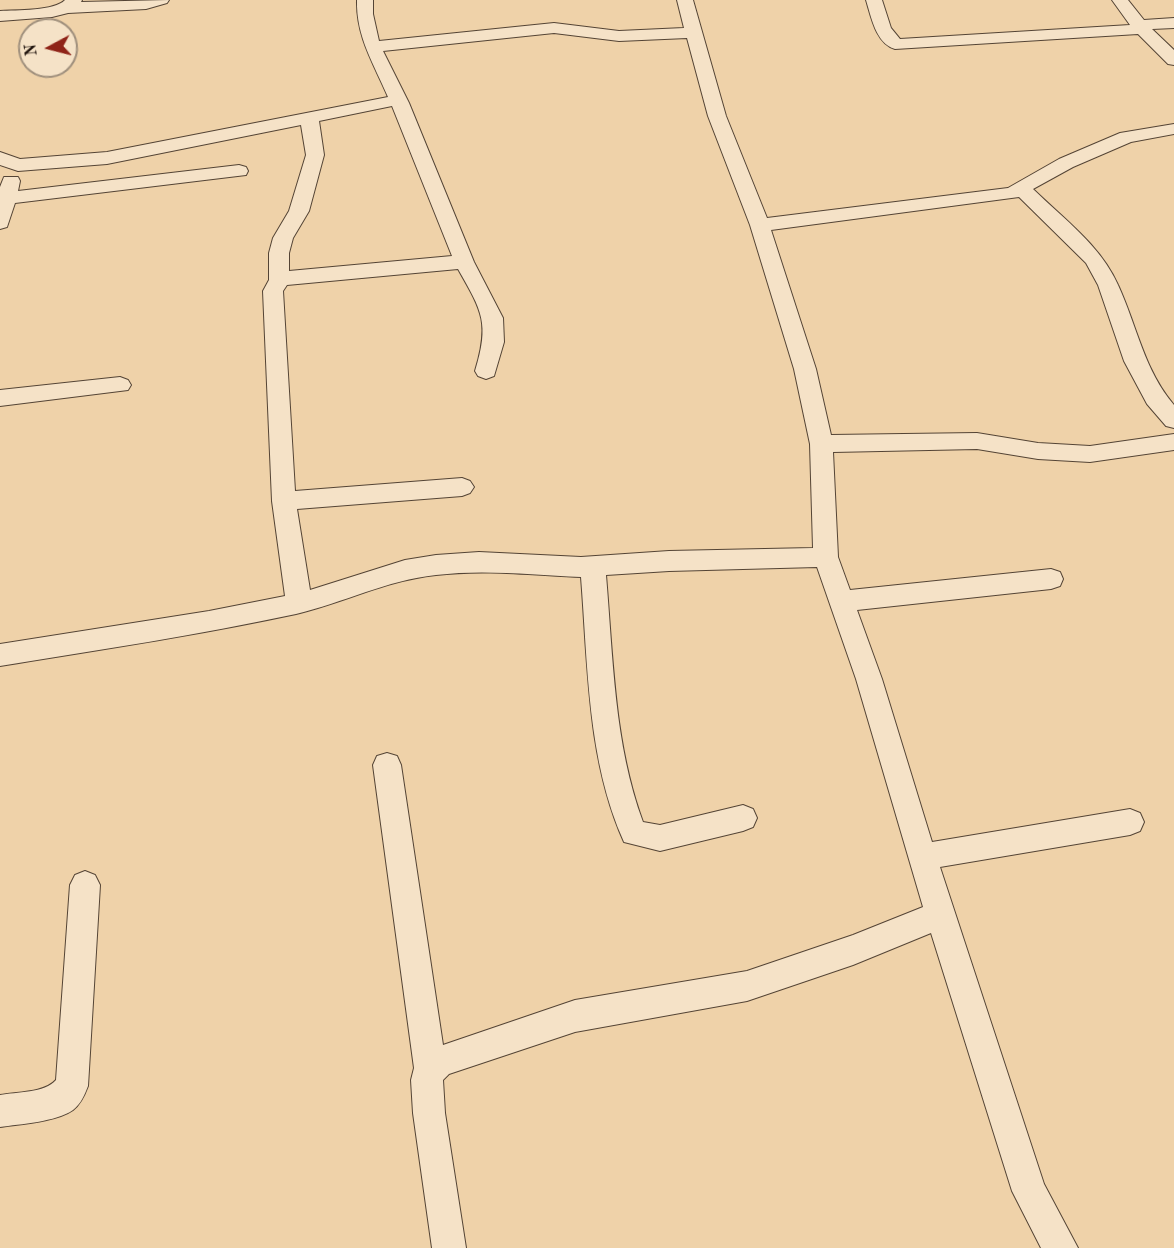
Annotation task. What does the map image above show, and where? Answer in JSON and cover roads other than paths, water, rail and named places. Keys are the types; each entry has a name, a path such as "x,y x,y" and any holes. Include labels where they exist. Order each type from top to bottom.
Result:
{"street":[{"path":"0,16 52,12 70,4 146,4 161,0"},
{"path":"365,0 366,26 374,47 399,100 464,262 492,315 495,327 486,371"},
{"path":"685,0 717,116 760,225 805,369 821,444 826,557 869,680 940,915 1029,1191 1061,1248"},
{"path":"874,0 883,29 895,44 1174,23"},
{"path":"1120,0 1141,27 1174,60"},
{"path":"374,47 554,28 619,36 694,33"},
{"path":"0,223 9,161 107,158 399,100"},
{"path":"299,603 284,501 273,291 279,280 279,253 283,238 299,211 315,155 309,118"},
{"path":"760,225 1013,193 1056,168 1126,137 1174,129"},
{"path":"5,198 239,171"},
{"path":"1022,189 1094,259 1108,285 1135,361 1155,398 1174,420"},
{"path":"279,280 296,276 464,262"},
{"path":"0,398 120,385"},
{"path":"821,444 977,441 1038,451 1090,454 1174,442"},
{"path":"284,501 462,488"},
{"path":"0,655 209,621 299,603 405,570 436,565 479,562 593,566 669,561 826,557"},
{"path":"593,566 603,699 617,783 627,819 634,833 660,838 743,818"},
{"path":"842,601 1051,579"},
{"path":"387,765 430,1068 427,1080 429,1113 449,1248"},
{"path":"922,857 1130,822"},
{"path":"0,1111 62,1098 72,1086 85,885"},
{"path":"430,1068 441,1061 575,1017 747,986 853,950 940,915"}]}
